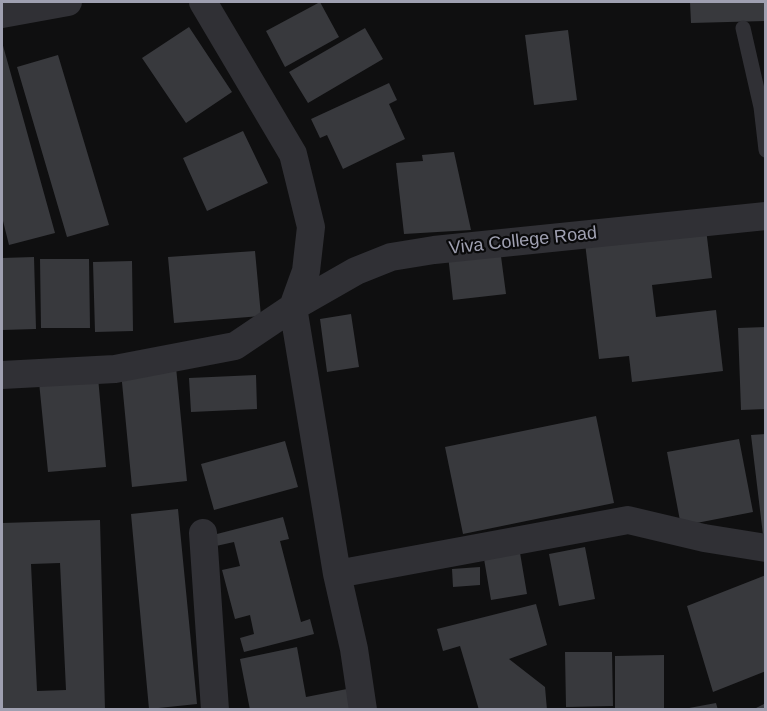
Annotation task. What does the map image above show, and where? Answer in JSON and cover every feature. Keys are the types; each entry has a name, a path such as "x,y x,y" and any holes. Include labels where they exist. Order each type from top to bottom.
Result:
{"street":[{"path":"2,14 68,2"},
{"path":"203,2 293,154 311,226 306,271 293,307 345,572 363,710"},
{"name":"Viva College Road","path":"2,375 115,369 235,346 293,307 357,272 391,257 434,250 765,216"},
{"path":"345,572 628,520 704,538 765,548"},
{"path":"203,533 215,710"}],"lane":[{"path":"743,28 761,107 765,150"}],"building":[{"path":"320,2 339,37 285,67 266,31"},
{"path":"690,2 764,2 765,21 691,23"},
{"path":"189,27 232,92 186,123 142,58"},
{"path":"365,28 383,59 308,103 289,72"},
{"path":"568,30 577,100 534,105 525,35"},
{"path":"2,42 55,233 9,245 2,217"},
{"path":"58,55 109,225 67,237 17,67"},
{"path":"389,83 397,100 389,104 405,139 343,169 327,135 320,138 311,119"},
{"path":"243,131 268,183 207,211 183,158"},
{"path":"454,152 471,230 404,234 396,163 423,161 422,155"},
{"path":"706,229 712,278 652,285 656,317 716,310 723,371 632,382 629,356 599,359 585,243"},
{"path":"500,249 506,294 453,300 448,255"},
{"path":"255,251 261,316 174,323 168,257"},
{"path":"34,257 36,329 2,330 2,258"},
{"path":"40,259 89,259 90,328 41,328"},
{"path":"132,261 133,331 95,332 93,262"},
{"path":"351,314 359,367 327,372 320,319"},
{"path":"766,327 766,409 741,410 738,328"},
{"path":"176,367 187,481 132,487 121,372"},
{"path":"256,375 257,409 191,412 189,378"},
{"path":"98,377 106,467 48,472 39,382"},
{"path":"596,416 614,503 463,534 445,447"},
{"path":"766,434 766,534 763,535 751,435"},
{"path":"739,439 753,512 681,526 667,452"},
{"path":"285,441 298,487 214,510 201,464"},
{"path":"178,509 197,704 149,709 131,514"},
{"path":"283,517 289,539 280,541 301,622 310,619 314,634 244,652 240,638 254,634 250,615 235,619 222,570 240,566 234,542 216,546 213,535"},
{"path":"100,520 105,710 2,710 2,523","holes":["60,563 66,690 37,691 31,564"]},
{"path":"519,547 527,594 491,600 483,553"},
{"path":"585,547 595,599 559,606 549,554"},
{"path":"480,567 480,585 453,587 452,569"},
{"path":"766,575 766,671 713,692 687,606"},
{"path":"536,604 547,645 509,659 545,687 547,710 479,710 460,646 443,651 437,629"},
{"path":"297,647 306,697 347,689 351,710 250,710 240,659"},
{"path":"565,652 612,652 613,706 566,707"},
{"path":"664,655 664,710 615,710 615,656"},
{"path":"716,703 718,710 689,710 689,708"},
{"path":"764,704 766,710 752,710"}]}
